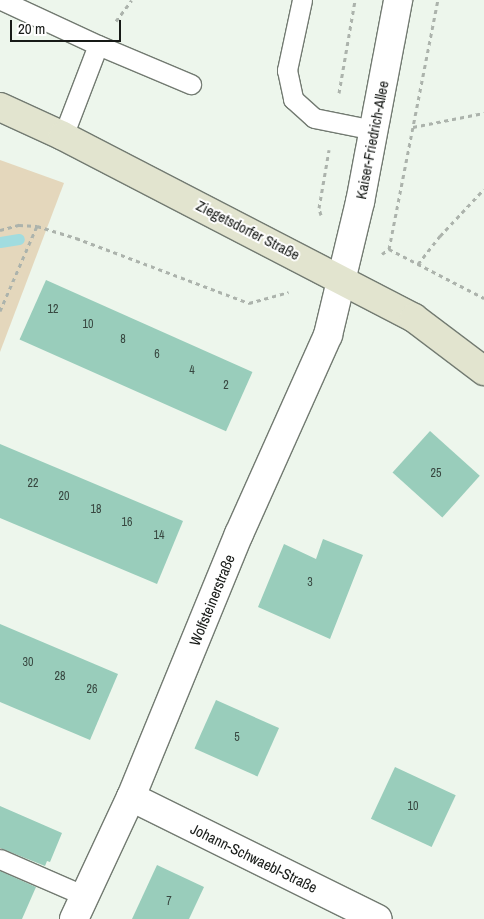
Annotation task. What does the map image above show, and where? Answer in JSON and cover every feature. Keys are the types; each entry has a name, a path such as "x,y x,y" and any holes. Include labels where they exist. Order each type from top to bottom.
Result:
{"street":[{"name":"Kaiser-Friedrich-Allee","path":"341,278 360,202 398,0"},
{"name":"Ziegetsdorfer Straße","path":"0,107 63,136 341,278 414,318 484,372"},
{"name":"Wolfsteinerstraße","path":"80,907 130,797 239,534 328,335 341,278"},
{"name":"Johann-Schwaebl-Straße","path":"130,797 378,919"}],"lane":[{"path":"1,0 98,46 191,84"},
{"path":"302,0 287,70 293,98 314,118 374,130"},
{"path":"63,136 98,46"},
{"path":"0,860 80,907"}],"path":[{"path":"438,0 389,249 484,298"},
{"path":"374,130 414,128 484,114"},
{"path":"418,264 440,236 484,189"},
{"path":"0,230 19,225 37,226 76,238 250,303 341,278"},
{"path":"0,311 37,226"}],"shaded area":[{"path":"0,160 64,183 0,352"}],"building":[{"path":"46,280 252,372 226,431 20,339"},
{"path":"430,431 480,476 442,517 393,473"},
{"path":"0,444 183,521 157,584 0,518"},
{"path":"323,539 363,555 330,639 258,607 284,544 316,559"},
{"path":"0,624 118,674 90,740 0,702"},
{"path":"216,700 279,728 257,776 194,748"},
{"path":"395,767 456,795 432,847 371,819"},
{"path":"0,806 62,833 50,862 47,861 45,866 0,848"},
{"path":"157,865 204,887 189,919 132,919"},
{"path":"0,871 36,887 22,919 0,919"}],"waterway":[{"path":"0,242 19,239"}]}
